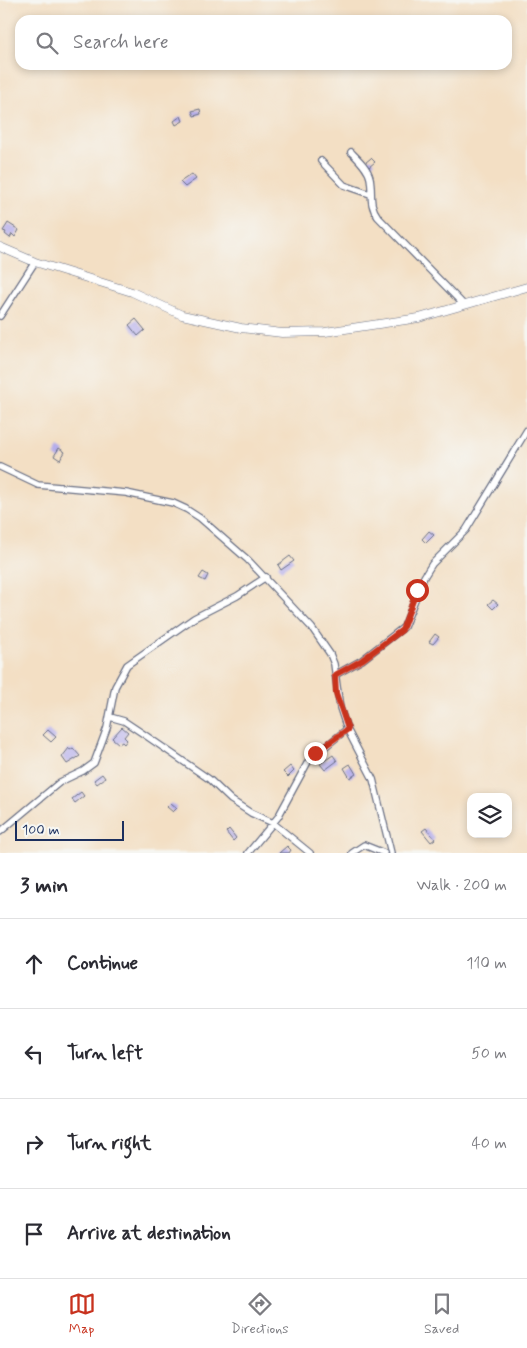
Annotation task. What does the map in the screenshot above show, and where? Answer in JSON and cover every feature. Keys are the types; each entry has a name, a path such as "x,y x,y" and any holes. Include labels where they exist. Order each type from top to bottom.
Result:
{"street":[{"path":"350,152 366,170 370,178 370,202 378,217 463,304"},
{"path":"321,161 344,184 370,194"},
{"path":"0,247 36,262 132,292 154,304 202,320 282,332 325,332 419,318 527,287"},
{"path":"0,316 36,262"},
{"path":"335,675 362,660 404,628 424,578 432,564 466,530 527,430"},
{"path":"0,467 38,486 126,493 173,503 186,508 226,540 266,577 325,646 334,664 336,693 348,729 373,778 391,853"},
{"path":"0,832 60,782 83,771 94,763 110,717 115,688 127,665 194,618 238,596 266,577"},
{"path":"110,717 124,721 209,779 231,800 251,813 272,823 310,853"},
{"path":"248,853 284,808 309,760 348,729"},
{"path":"352,853 364,844 384,853"}],"building":[{"path":"200,109 201,114 194,116 192,111"},
{"path":"181,116 183,121 176,125 174,121"},
{"path":"371,158 375,162 369,167 365,163"},
{"path":"192,174 196,179 185,187 180,182"},
{"path":"8,223 19,230 15,237 12,234 10,238 3,231"},
{"path":"136,319 145,330 138,336 129,325"},
{"path":"59,448 65,452 60,460 54,456"},
{"path":"429,531 434,535 426,543 422,539"},
{"path":"290,556 294,561 281,570 278,565"},
{"path":"203,572 208,575 205,581 199,578"},
{"path":"493,600 498,604 493,609 488,604"},
{"path":"435,634 439,637 433,644 429,642"},
{"path":"122,727 128,732 124,737 127,740 124,744 122,742 119,744 112,738"},
{"path":"48,730 56,737 51,742 43,735"},
{"path":"69,748 70,750 73,748 80,756 67,764 62,757"},
{"path":"333,755 337,761 325,770 320,764"},
{"path":"350,764 356,774 350,778 344,768"},
{"path":"290,766 294,771 288,777 283,772"},
{"path":"102,774 105,778 97,784 94,780"},
{"path":"81,792 84,796 75,803 72,799"},
{"path":"171,803 177,808 173,812 167,807"},
{"path":"426,828 435,839 431,842 422,831"},
{"path":"229,829 236,838 233,841 226,832"},
{"path":"287,846 291,850 289,853 279,853"}],"route":[{"path":"315,753 348,729 336,693 335,675 362,660 404,628 417,590"}]}
